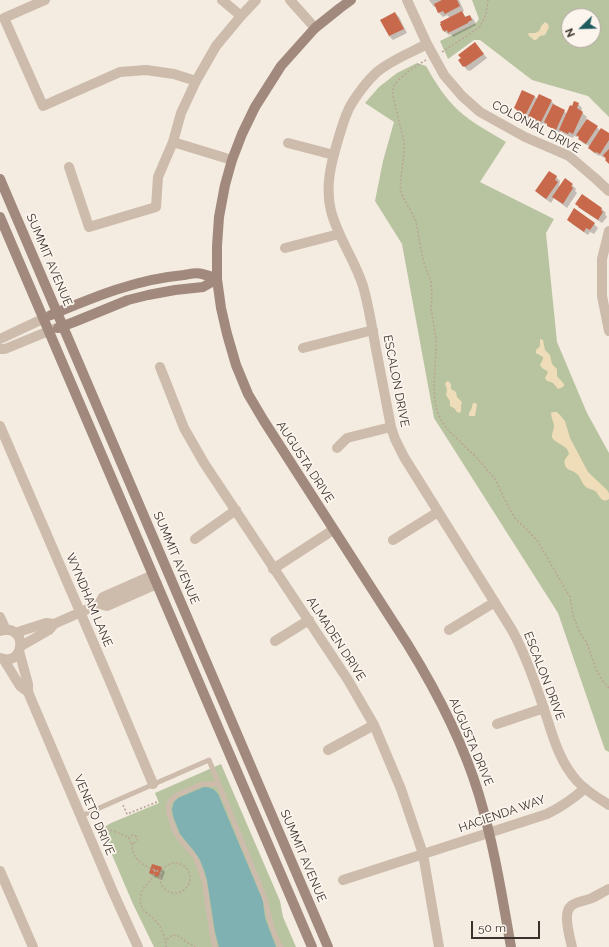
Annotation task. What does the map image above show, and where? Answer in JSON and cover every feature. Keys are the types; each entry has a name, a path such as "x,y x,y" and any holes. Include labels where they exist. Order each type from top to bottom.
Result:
{"main road":[{"name":"AUGUSTA DRIVE","path":"351,0 315,28 281,66 255,107 242,134 232,160 225,185 219,217 217,279 221,308 236,365 248,394 333,530 428,677 456,735 470,768 490,832 510,947"},
{"name":"SUMMIT AVENUE","path":"0,178 56,328 155,579 312,947"},
{"name":"SUMMIT AVENUE","path":"0,218 51,315 328,947"},
{"path":"51,315 97,296 158,278 201,273 217,279"},
{"path":"56,328 128,300 175,290 203,287 217,279"}],"street":[{"path":"45,0 4,18 43,106 120,72 146,70 174,74 196,81"},
{"path":"222,0 241,16"},
{"path":"69,167 89,227 156,207 158,177 173,142 181,113 196,81 216,46 256,0"},
{"path":"290,0 315,28"},
{"name":"COLONIAL DRIVE","path":"407,0 427,44 444,75 462,96 480,112 525,137 569,156 609,191"},
{"name":"ESCALON DRIVE","path":"427,44 403,56 377,72 351,104 346,115 334,155 328,186 330,209 334,223 363,285 373,330 390,426 395,439 404,457 512,630 529,667 561,758 572,775 584,789 609,805"},
{"path":"173,142 232,160"},
{"path":"288,143 334,155"},
{"path":"609,231 602,259 602,296 609,331"},
{"path":"285,248 339,234"},
{"path":"0,339 51,315"},
{"path":"0,349 5,349 56,328"},
{"path":"303,348 373,330"},
{"name":"ALMADEN DRIVE","path":"160,367 184,428 204,463 348,680 374,725 401,789 423,854 439,947"},
{"name":"WYNDHAM LANE","path":"0,426 153,784"},
{"path":"337,448 347,438 390,426"},
{"path":"195,539 236,510"},
{"path":"393,540 438,512"},
{"path":"273,569 333,530"},
{"path":"2,659 9,660 13,658 17,655 20,648 49,630 54,624 99,604 103,596 155,579"},
{"path":"449,630 495,602"},
{"path":"0,617 7,631 46,623 54,624"},
{"path":"275,641 309,620"},
{"name":"VENETO DRIVE","path":"7,631 18,636 28,684 28,692 138,947"},
{"name":"VENETO DRIVE","path":"2,659 20,686 28,692"},
{"path":"497,724 544,708"},
{"path":"328,750 374,725"},
{"name":"HACIENDA WAY","path":"343,880 547,814 568,802 584,789"},
{"path":"0,871 34,947"},
{"path":"572,947 567,920 568,909 571,905 592,898 609,889"}],"lane":[{"path":"81,816 209,760 264,896 269,919 281,947"},
{"path":"215,947 204,881 200,869 194,857 174,829 168,806 171,800 177,795 202,784 219,784"}],"path":[{"path":"444,51 480,28 486,14 488,0"},
{"path":"420,64 408,72 395,84 393,96 404,142 400,186 402,194 416,221 424,263 431,282 431,308 436,339 434,388 437,411 448,430 478,459 495,479 515,518 537,540 570,597 573,614 579,631 587,643 596,669 602,680 609,688"},
{"path":"120,799 127,814 157,802"},
{"path":"99,826 129,837 129,840 132,843 133,851 143,865 160,872"},
{"path":"129,837 134,834 136,836 136,841 132,843"},
{"path":"176,862 185,866 190,875 189,885 186,889 177,894 167,892 160,884 160,872 166,865 171,863 176,862"},
{"path":"155,870 151,879 142,890 141,903 143,910 159,925 163,933 166,947"},
{"path":"165,943 169,936 176,935 195,947"}],"green space":[{"path":"472,0 609,0 609,117 588,96 532,80 480,40 474,40 448,59 440,41 476,23 479,19"},
{"path":"417,63 426,66 449,101 459,111 475,123 506,142 480,182 554,219 546,233 557,342 587,413 609,453 609,752 605,750 558,613 434,418 402,244 375,201 383,161 394,122 365,103 379,87 397,73"},
{"path":"221,764 280,901 283,917 296,947 154,947 133,904 101,829 111,823 159,803 155,793"}],"sand":[{"path":"545,22 549,27 545,35 534,40 528,35 529,33 539,31"},
{"path":"540,339 543,340 545,350 550,355 552,364 557,369 557,376 564,384 561,388 558,389 553,383 545,378 548,372 540,365 543,357 536,353 536,350 540,346"},
{"path":"448,381 451,384 451,389 456,392 457,397 462,402 460,413 450,406 450,401 446,395 447,389 445,384"},
{"path":"473,403 476,403 477,405 475,416 469,416 469,413"},
{"path":"557,412 565,421 570,438 588,472 608,491 609,499 602,500 595,491 585,486 577,474 566,467 564,462 569,454 568,451 552,437 554,423 551,413"}],"water":[{"path":"204,787 209,787 218,794 263,901 265,918 276,947 219,947 204,870 194,851 180,834 172,809 174,802 178,798"}],"building":[{"path":"442,0 457,0 460,6 445,14 443,11 438,13 434,4"},
{"path":"462,11 465,17 470,15 472,20 448,33 447,30 444,32 440,22"},
{"path":"395,12 404,29 389,36 380,20"},
{"path":"475,42 484,54 463,67 458,60 461,58 458,55"},
{"path":"522,90 535,96 524,118 516,114 517,110 514,108"},
{"path":"539,94 552,100 541,122 528,116"},
{"path":"574,101 579,103 577,108 583,112 573,134 569,132 568,134 559,130 570,105 572,106"},
{"path":"553,104 565,110 556,130 547,126 544,122"},
{"path":"587,119 598,126 586,144 578,139 579,137 576,135"},
{"path":"601,128 609,133 609,140 600,154 595,153 588,148"},
{"path":"609,149 609,164 603,155"},
{"path":"549,171 557,176 555,180 558,182 546,199 535,191"},
{"path":"565,178 573,184 571,186 573,188 563,204 552,197"},
{"path":"582,194 602,208 601,210 603,212 598,220 575,204"},
{"path":"574,208 595,223 590,230 586,228 584,232 567,220"},
{"path":"152,864 162,867 158,877 149,873"}]}
